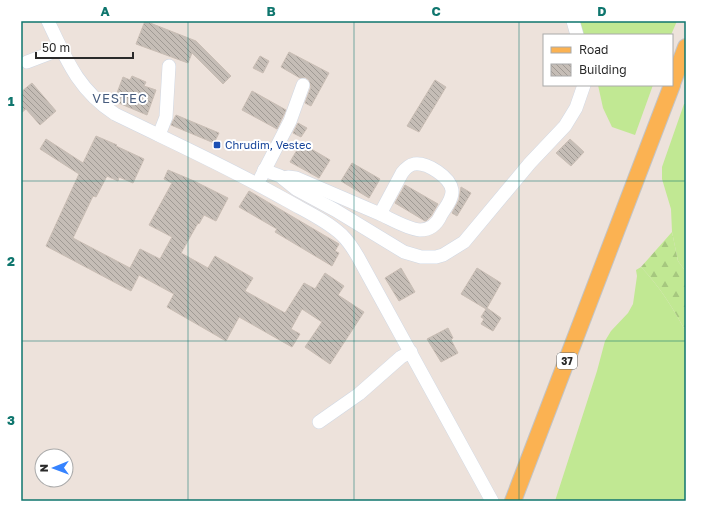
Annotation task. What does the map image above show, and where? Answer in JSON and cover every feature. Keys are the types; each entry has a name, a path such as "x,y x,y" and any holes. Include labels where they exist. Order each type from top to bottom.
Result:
{"main road":[{"name":"37","path":"673,81 686,47"},
{"name":"37","path":"513,501 671,86"}],"street":[{"path":"48,21 75,76 96,100 115,114 257,184 324,222 343,236 358,257 492,501"},
{"path":"573,21 577,34"},
{"path":"27,62 61,49"},
{"path":"159,135 166,118 169,66"},
{"path":"257,184 290,121 303,85"},
{"path":"264,170 283,178 296,188 404,252 422,257 436,257 443,255 464,242 530,163 566,126 576,108 584,86"},
{"path":"283,178 296,178 380,214 418,230 430,228 439,219 449,201 452,193 451,187 445,178 439,173 423,165 412,165 402,173 380,214"},
{"path":"320,422 348,403 401,357 411,352"}],"green space":[{"path":"578,21 677,21 671,34 581,34"},
{"path":"598,86 653,86 635,135 612,127 603,108"},
{"path":"684,104 686,104 686,272 678,261 672,232 671,209 662,179 662,167"},
{"path":"672,232 678,261 686,272 686,332 666,298 641,267"},
{"path":"641,267 666,298 686,332 686,501 555,501 597,371 605,341 611,331 628,313 633,304 637,276 636,270"}],"building":[{"path":"145,21 196,41 231,76 223,84 192,53 188,63 136,44"},
{"path":"289,52 329,73 311,106 305,103 311,87 309,80 305,77 300,78 281,67"},
{"path":"260,56 269,61 263,73 253,68"},
{"path":"132,76 146,82 144,86 156,90 147,115 114,101 123,77 130,80"},
{"path":"435,80 446,87 419,132 407,126"},
{"path":"32,83 56,111 40,125 26,109 21,113 21,92"},
{"path":"252,91 286,110 277,129 242,110"},
{"path":"176,115 219,133 214,143 171,125"},
{"path":"298,123 307,128 301,137 293,133"},
{"path":"96,136 144,159 133,183 119,177 118,181 107,176 96,197 93,196 73,238 130,268 140,249 160,259 172,237 149,225 172,183 164,179 168,170 194,181 228,198 216,221 204,215 181,253 208,268 215,256 253,278 245,291 285,313 304,283 315,289 325,273 344,286 338,295 364,312 330,364 305,347 322,322 302,309 291,329 300,334 292,347 239,317 226,341 167,307 174,294 139,275 131,291 46,246 79,174 40,149 46,139 83,163"},
{"path":"570,139 584,152 571,166 556,153"},
{"path":"301,143 330,160 319,178 290,162"},
{"path":"352,163 380,179 369,198 341,181"},
{"path":"405,185 438,204 431,216 426,221 395,203"},
{"path":"461,187 471,193 457,216 452,213 459,200"},
{"path":"249,191 339,244 335,251 339,253 332,266 275,232 277,229 239,207"},
{"path":"401,268 415,292 399,301 385,278"},
{"path":"477,268 501,283 487,308 501,318 493,331 481,324 484,319 481,317 486,309 461,294"},
{"path":"448,328 453,338 451,340 458,353 441,362 427,339"}],"place":[{"name":"Chrudim, Vestec","path":"217,145"}],"district":[{"name":"VESTEC","path":"120,98"}]}
